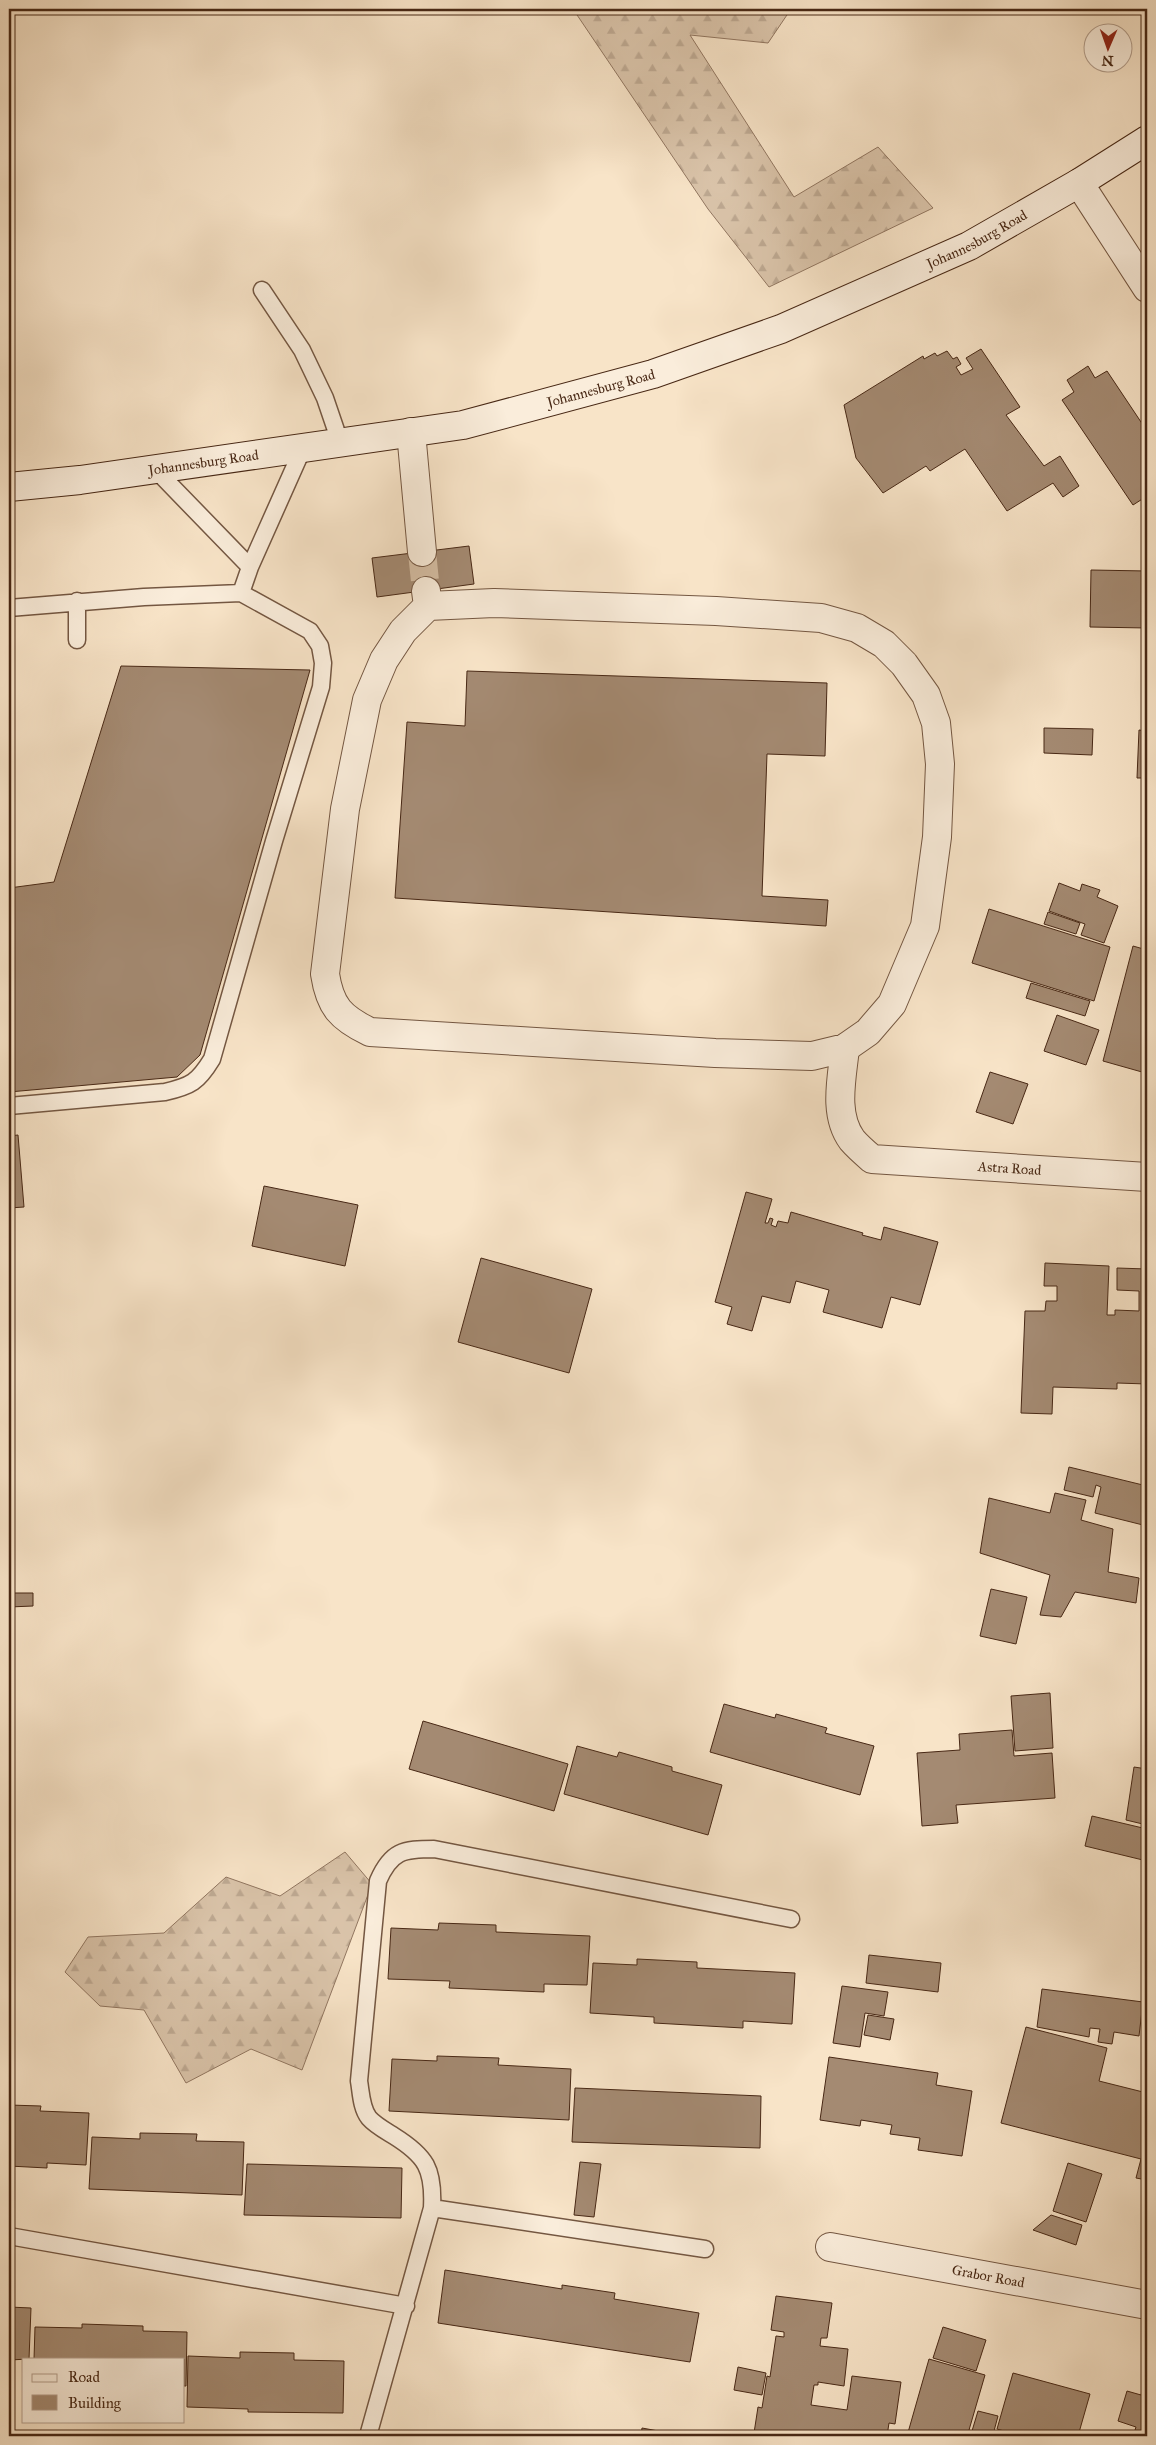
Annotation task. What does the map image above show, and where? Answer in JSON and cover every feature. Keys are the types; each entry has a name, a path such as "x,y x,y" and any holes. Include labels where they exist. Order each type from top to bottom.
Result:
{"street":[{"name":"Johannesburg Road","path":"9,487 80,480 463,425 653,374 781,329 969,246 1079,183 1147,140"},
{"path":"1079,183 1147,288"},
{"path":"411,432 422,552"},
{"path":"427,598 494,603 716,611 821,618 857,628 884,644 904,664 926,695 936,723 938,748 937,837 925,926 892,1004 868,1032 845,1048 812,1056 715,1053 370,1032 348,1021 328,994 325,974 345,809 367,700 384,660 427,598"},
{"name":"Astra Road","path":"845,1048 840,1094 842,1119 852,1139 872,1159 1147,1178"},
{"name":"Grabor Road","path":"830,2247 1147,2304"}],"lane":[{"path":"262,290 302,350 326,398 340,442"},
{"path":"241,593 250,567 303,448"},
{"path":"155,469 250,567"},
{"path":"9,608 77,601 241,593 295,620 310,631 320,646 323,663 321,687 274,841 212,1059 200,1078 184,1088 165,1092 9,1106"},
{"path":"76,640 77,601"},
{"path":"368,2436 432,2208 433,2189 428,2165 416,2149 384,2130 368,2117 362,2100 359,2081 378,1882 384,1867 396,1854 414,1849 434,1849 790,1919"},
{"path":"432,2208 706,2249"},
{"path":"9,2236 406,2306"}],"green space":[{"path":"573,9 791,9 768,43 690,35 794,197 878,147 933,208 769,287 708,209"},
{"path":"345,1852 372,1884 302,2070 251,2049 186,2083 144,2010 100,2006 65,1972 88,1937 164,1933 226,1877 280,1896"}],"building":[{"path":"981,349 1020,407 1006,415 1044,466 1060,456 1079,486 1063,497 1053,483 1007,511 965,449 930,471 926,466 883,493 856,458 844,405 923,356 924,359 935,353 937,356 947,351 953,359 957,357 961,364 956,367 961,375 973,369 966,358"},
{"path":"1088,366 1095,378 1107,371 1147,431 1147,496 1133,505 1062,400 1074,392 1067,380"},
{"path":"469,546 474,584 377,597 372,558"},
{"path":"1091,570 1147,571 1147,628 1090,627"},
{"path":"121,666 310,670 200,1055 177,1077 9,1092 9,888 54,882"},
{"path":"467,671 827,683 825,756 767,754 762,896 828,900 826,926 395,898 407,722 465,726"},
{"path":"1044,728 1093,729 1092,755 1044,753"},
{"path":"1139,730 1147,731 1147,778 1137,778"},
{"path":"1059,883 1080,891 1082,884 1100,890 1097,897 1118,906 1104,943 1081,935 1085,924 1049,911"},
{"path":"989,909 1110,947 1094,1001 972,963"},
{"path":"1048,912 1080,923 1076,934 1044,924"},
{"path":"1133,946 1147,950 1147,1053 1142,1072 1103,1061"},
{"path":"1031,983 1090,1001 1085,1016 1026,998"},
{"path":"1057,1015 1099,1030 1086,1065 1044,1051"},
{"path":"990,1072 1028,1084 1013,1124 976,1112"},
{"path":"18,1135 24,1207 9,1208 9,1136"},
{"path":"264,1186 358,1205 345,1266 252,1246"},
{"path":"746,1192 772,1199 765,1223 768,1223 770,1218 773,1219 771,1225 776,1227 778,1221 788,1223 791,1212 881,1240 884,1227 938,1242 920,1305 891,1297 882,1328 823,1312 829,1290 796,1281 790,1303 762,1296 752,1331 727,1324 732,1307 715,1302"},
{"path":"481,1258 592,1289 569,1373 458,1342"},
{"path":"1045,1263 1109,1266 1107,1315 1115,1315 1115,1310 1139,1311 1139,1291 1117,1290 1117,1268 1147,1269 1147,1384 1117,1383 1117,1389 1053,1387 1052,1414 1021,1413 1025,1311 1045,1311 1046,1301 1057,1301 1057,1286 1044,1286"},
{"path":"1069,1467 1147,1486 1147,1526 1095,1513 1101,1487 1096,1485 1093,1497 1064,1490"},
{"path":"1055,1493 1086,1500 1081,1520 1113,1529 1108,1572 1139,1578 1136,1603 1075,1592 1061,1617 1040,1615 1050,1575 980,1553 989,1498 1050,1513"},
{"path":"991,1589 1027,1597 1016,1644 980,1636"},
{"path":"9,1593 33,1593 33,1606 9,1607"},
{"path":"1050,1693 1053,1748 1015,1751 1011,1696"},
{"path":"724,1704 775,1718 776,1714 827,1728 825,1733 874,1746 860,1795 710,1752"},
{"path":"423,1721 568,1764 554,1811 409,1769"},
{"path":"1012,1730 1014,1756 1052,1753 1055,1798 956,1805 958,1823 922,1826 917,1753 960,1750 959,1734"},
{"path":"577,1746 617,1757 619,1752 672,1767 672,1771 722,1785 708,1835 564,1794"},
{"path":"1134,1767 1147,1769 1147,1825 1126,1820"},
{"path":"1092,1816 1147,1829 1147,1861 1085,1846"},
{"path":"439,1923 496,1925 496,1932 590,1936 587,1985 544,1984 544,1992 449,1988 450,1981 388,1979 391,1928 438,1930"},
{"path":"869,1955 941,1963 938,1992 866,1983"},
{"path":"637,1959 697,1962 697,1968 795,1973 792,2024 743,2021 743,2028 654,2023 654,2017 590,2013 593,1963 637,1965"},
{"path":"842,1986 888,1992 884,2016 865,2013 860,2047 833,2043"},
{"path":"1042,1989 1143,2002 1139,2036 1114,2032 1112,2044 1098,2042 1100,2029 1090,2028 1089,2037 1037,2027"},
{"path":"868,2015 894,2019 890,2040 864,2035"},
{"path":"1026,2027 1107,2048 1099,2081 1147,2093 1147,2180 1136,2178 1141,2159 1001,2123"},
{"path":"437,2056 499,2058 498,2065 571,2069 569,2120 389,2111 392,2059 437,2061"},
{"path":"829,2057 938,2073 936,2085 972,2091 962,2156 918,2150 920,2138 890,2134 892,2125 861,2120 860,2126 820,2120"},
{"path":"575,2088 761,2096 760,2148 572,2142"},
{"path":"9,2105 41,2106 40,2111 89,2113 86,2165 47,2163 47,2168 9,2166"},
{"path":"140,2133 197,2134 196,2141 244,2142 242,2195 89,2189 92,2137 140,2139"},
{"path":"580,2162 601,2164 594,2217 574,2215"},
{"path":"1068,2163 1102,2174 1086,2222 1053,2211"},
{"path":"247,2164 402,2168 401,2218 244,2215"},
{"path":"1051,2215 1082,2225 1076,2245 1033,2230"},
{"path":"445,2270 562,2289 562,2285 615,2293 614,2299 699,2313 690,2362 438,2323"},
{"path":"776,2296 832,2303 827,2338 821,2338 820,2346 848,2349 844,2386 818,2382 818,2385 814,2385 811,2405 847,2410 852,2376 901,2382 895,2424 889,2423 887,2436 757,2436 757,2433 754,2433 758,2407 762,2408 767,2376 770,2377 776,2336 784,2337 784,2332 771,2330"},
{"path":"9,2307 31,2308 29,2358 9,2360"},
{"path":"82,2324 143,2326 143,2331 187,2332 186,2386 185,2358 34,2358 35,2327 82,2328"},
{"path":"943,2327 986,2340 976,2371 933,2358"},
{"path":"240,2352 294,2353 294,2360 344,2361 343,2413 248,2412 248,2409 187,2407 188,2356 240,2358"},
{"path":"929,2359 985,2375 969,2430 972,2431 978,2411 998,2416 994,2431 1013,2436 907,2436"},
{"path":"738,2367 766,2373 762,2395 734,2390"},
{"path":"1013,2373 1090,2394 1078,2436 1021,2436 997,2429"},
{"path":"1147,2374 1147,2436 1133,2436 1136,2427 1118,2421 1127,2391 1141,2395"},
{"path":"642,2428 664,2432 664,2436 641,2436"}],"tunnel":[{"path":"422,552 426,591"}]}
